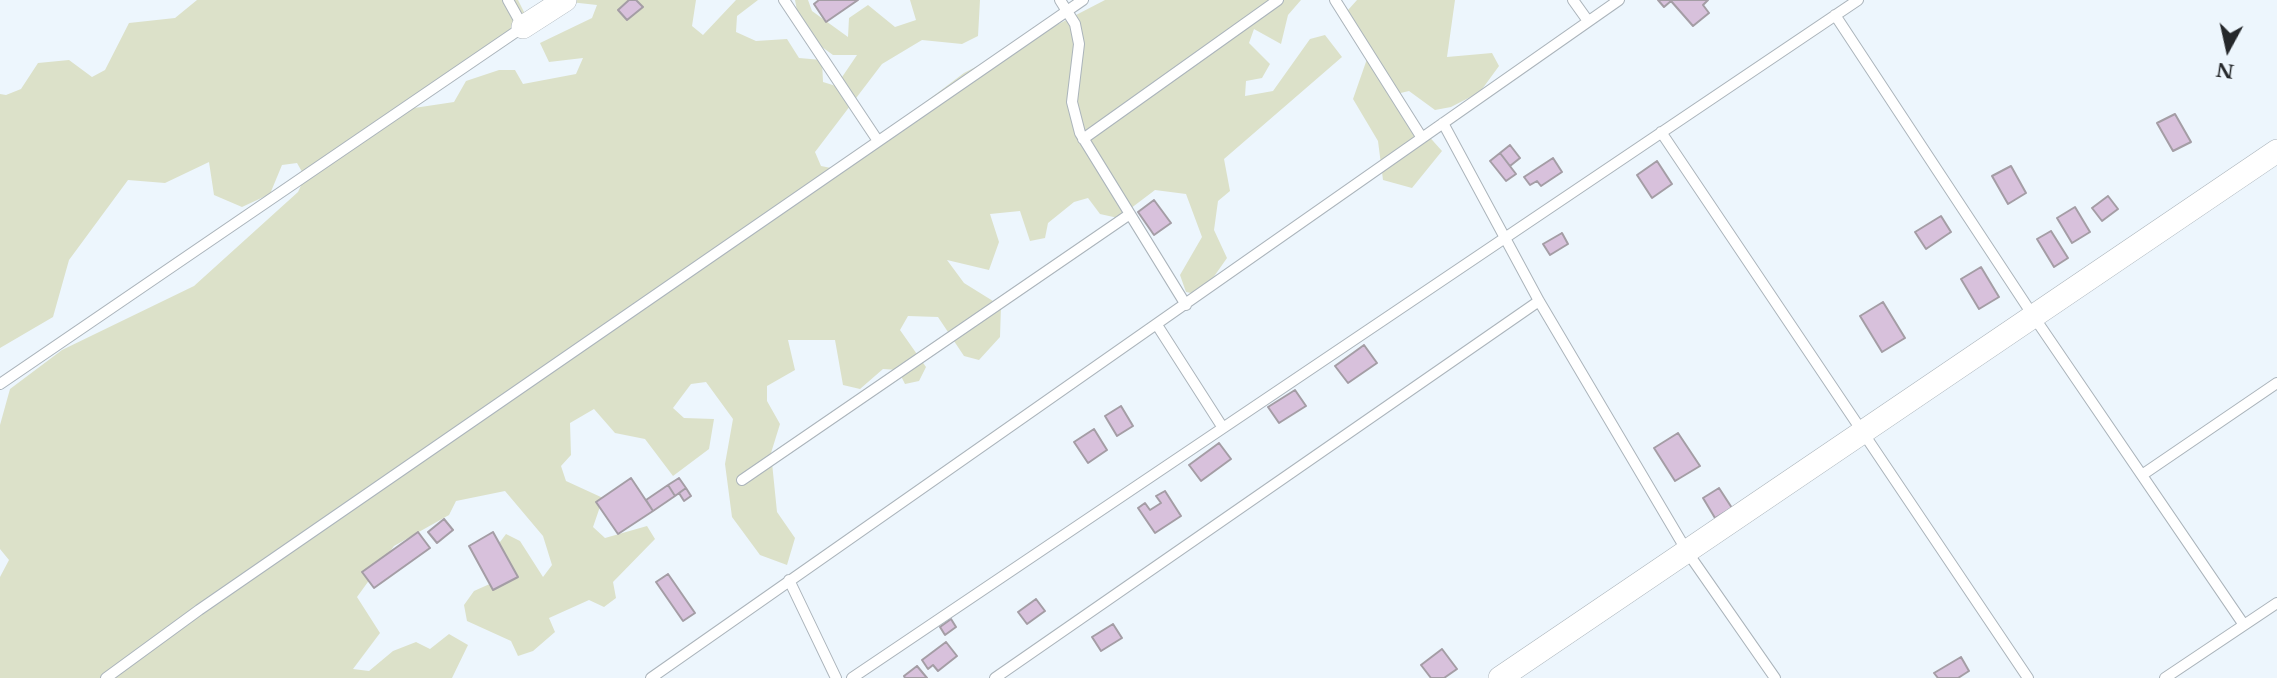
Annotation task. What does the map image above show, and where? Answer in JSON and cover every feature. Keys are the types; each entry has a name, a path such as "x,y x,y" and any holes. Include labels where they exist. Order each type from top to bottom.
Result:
{"street":[{"path":"523,27 565,0"},
{"path":"1500,678 2277,151"}],"lane":[{"path":"0,384 523,27 508,0"},
{"path":"784,0 878,141"},
{"path":"1060,0 1075,24 1079,44 1072,102 1083,139 1186,304"},
{"path":"106,678 199,610 1083,0"},
{"path":"1083,139 1279,0"},
{"path":"1335,0 1422,138"},
{"path":"1573,0 1588,21"},
{"path":"651,678 1619,0"},
{"path":"852,678 1858,0"},
{"path":"1835,15 2034,317 2244,625"},
{"path":"1443,123 1539,301 1688,553 1774,678"},
{"path":"1661,132 2028,678"},
{"path":"742,480 1130,214"},
{"path":"995,678 1539,301"},
{"path":"1157,325 1223,428"},
{"path":"2142,475 2277,383"},
{"path":"789,580 836,678"},
{"path":"2165,678 2277,603"}],"green space":[{"path":"197,0 518,0 526,16 414,108 454,102 466,81 499,70 515,70 523,84 576,74 583,58 549,62 540,43 592,18 597,5 552,0 696,0 692,26 703,35 736,0 758,0 737,16 736,32 756,41 787,39 799,58 822,60 823,82 836,86 857,55 833,55 801,32 795,0 808,0 812,11 848,37 849,18 868,5 895,27 916,20 910,0 980,0 978,36 962,44 922,40 882,64 815,152 821,166 836,169 964,73 1105,0 1301,0 1288,15 1281,44 1254,29 1249,43 1270,64 1262,78 1246,81 1245,96 1273,91 1310,39 1325,35 1342,57 1224,159 1230,191 1218,201 1214,230 1227,258 1201,295 1186,292 1180,275 1202,237 1186,194 1155,190 1118,218 1100,214 1088,198 1074,202 1048,223 1045,238 1030,241 1020,211 990,214 999,242 989,270 947,260 964,283 1001,306 1000,337 979,360 964,356 938,317 908,316 900,330 926,367 919,381 905,384 898,370 883,369 860,389 843,385 835,340 788,340 795,370 767,386 767,401 780,424 771,453 777,512 795,538 787,565 760,555 732,517 725,464 733,419 706,382 691,384 673,408 684,418 714,419 709,449 673,476 645,439 615,433 594,409 570,423 571,455 561,466 566,481 603,498 593,527 605,538 647,526 655,539 613,582 616,598 604,607 589,600 549,618 555,632 533,651 518,656 511,641 467,621 464,605 474,591 512,574 497,546 506,534 520,541 543,577 552,565 543,536 505,491 456,501 449,515 394,546 357,597 380,633 353,669 369,671 393,651 416,642 430,649 449,634 468,645 452,678 0,678 0,577 9,560 0,549 0,425 10,389 62,350 194,286 298,192 305,177 297,163 282,165 270,194 242,207 214,195 209,162 165,183 128,180 69,260 53,317 0,348 0,94 6,95 21,89 38,63 69,60 92,77 105,70 129,23 175,18"},
{"path":"1357,0 1455,0 1447,57 1492,53 1499,66 1480,92 1451,107 1435,110 1409,91 1392,95 1442,151 1412,188 1383,180 1378,141 1353,99 1367,59 1340,19"}],"building":[{"path":"629,0 636,0 643,7 627,20 618,10"},
{"path":"819,0 858,0 826,22 814,4"},
{"path":"1658,0 1708,0 1703,5 1709,13 1693,26 1671,1 1664,7"},
{"path":"2175,114 2191,142 2173,151 2157,123"},
{"path":"1510,145 1520,158 1510,166 1500,153"},
{"path":"1500,153 1516,174 1506,181 1490,161"},
{"path":"1553,158 1562,172 1541,186 1537,181 1530,185 1524,177"},
{"path":"1657,161 1672,184 1652,198 1637,175"},
{"path":"2011,166 2026,193 2008,204 1992,176"},
{"path":"2108,196 2118,209 2102,221 2092,208"},
{"path":"1154,200 1171,223 1154,235 1138,212"},
{"path":"2075,207 2090,232 2072,243 2057,218"},
{"path":"1941,216 1951,232 1926,249 1915,232"},
{"path":"2051,231 2068,258 2054,267 2037,239"},
{"path":"1562,233 1568,244 1550,255 1543,244"},
{"path":"1981,267 1999,297 1979,309 1961,279"},
{"path":"1883,302 1905,338 1882,352 1860,316"},
{"path":"1364,345 1377,363 1348,383 1335,366"},
{"path":"1295,390 1306,406 1279,423 1268,407"},
{"path":"1121,406 1133,426 1117,436 1105,416"},
{"path":"1094,429 1107,450 1088,463 1074,442"},
{"path":"1678,433 1700,466 1675,481 1654,448"},
{"path":"1219,443 1231,459 1201,481 1189,465"},
{"path":"631,478 653,511 618,534 596,502"},
{"path":"679,478 686,488 675,496 668,485"},
{"path":"668,485 675,496 653,511 646,500"},
{"path":"686,488 691,496 684,501 679,493"},
{"path":"1719,488 1732,508 1715,518 1703,498"},
{"path":"1165,491 1181,516 1155,533 1138,508 1145,503 1150,510 1161,503 1156,496"},
{"path":"444,519 453,530 437,543 428,532"},
{"path":"418,532 430,548 374,588 362,572"},
{"path":"493,532 518,577 493,590 469,546"},
{"path":"668,574 695,613 683,621 656,582"},
{"path":"1036,599 1045,611 1027,624 1018,612"},
{"path":"951,619 956,627 945,635 940,627"},
{"path":"1113,624 1122,638 1101,651 1092,637"},
{"path":"946,642 957,656 938,671 933,665 928,669 922,660"},
{"path":"1442,649 1457,669 1444,678 1431,678 1421,665"},
{"path":"1961,657 1969,671 1958,678 1938,678 1934,673"},
{"path":"917,666 927,678 905,678 904,676"}]}
